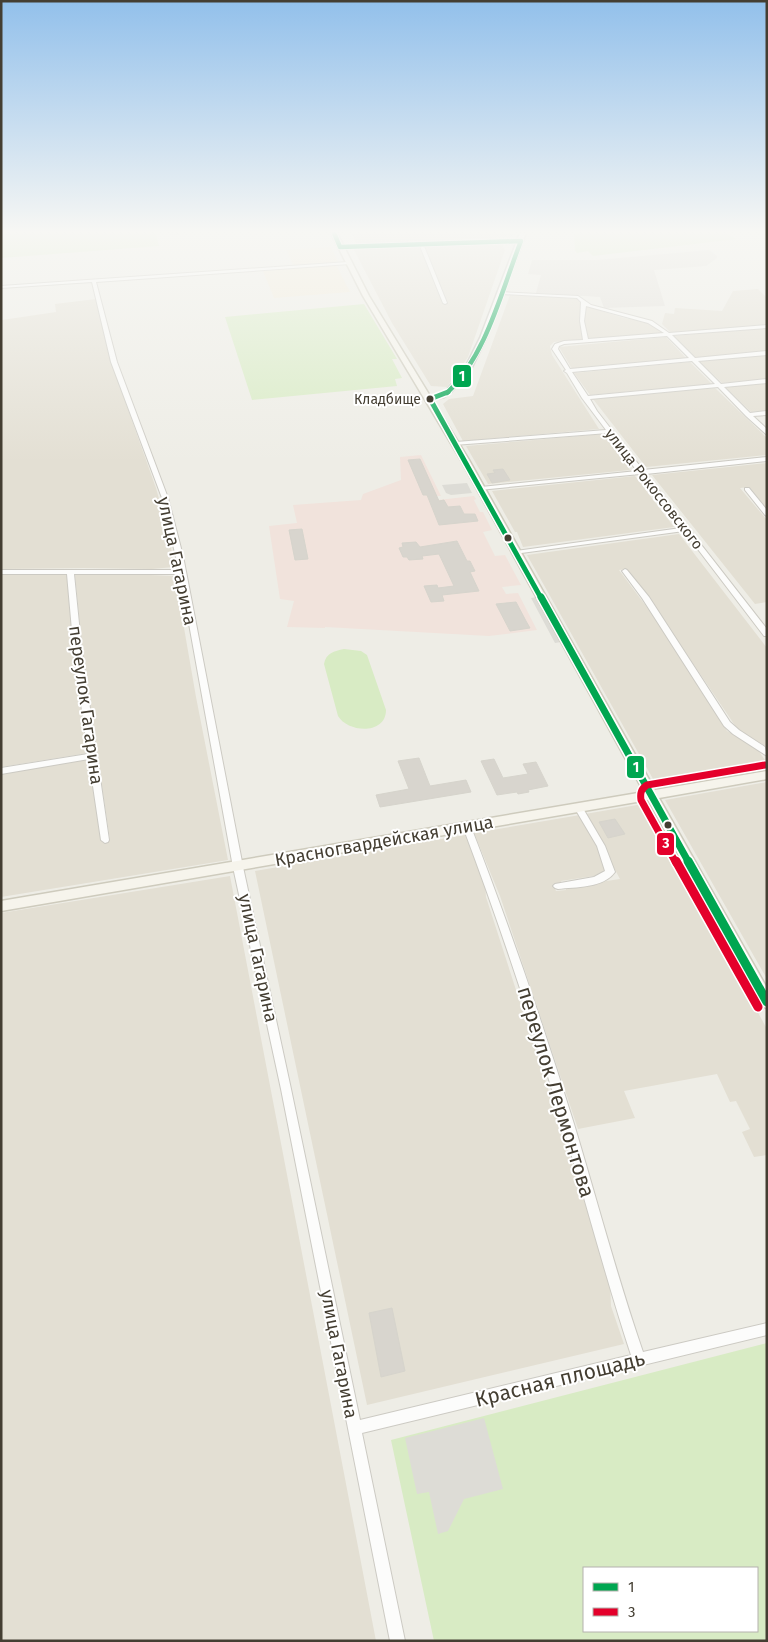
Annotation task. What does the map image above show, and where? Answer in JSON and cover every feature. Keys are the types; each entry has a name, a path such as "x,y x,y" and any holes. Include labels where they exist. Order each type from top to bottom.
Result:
{"main road":[{"path":"375,310 456,444 767,1002"},
{"name":"Красногвардейская улица","path":"1,906 238,867 767,775"}],"street":[{"name":"улица Гагарина","path":"101,310 114,362 165,498 182,572 238,867 286,1089 398,1641"},
{"path":"436,410 438,403 471,364 494,310"},
{"path":"583,310 582,326 586,341 767,326"},
{"path":"602,310 652,323 669,335 718,386 767,432"},
{"name":"улица Рокоссовского","path":"586,341 564,343 557,345 555,349 567,371 609,431 767,634"},
{"path":"567,371 767,353"},
{"path":"585,398 767,381"},
{"path":"430,399 442,396 448,392"},
{"path":"748,415 767,413"},
{"path":"456,444 609,431"},
{"path":"481,489 767,460"},
{"path":"747,489 767,514"},
{"path":"516,553 685,529"},
{"name":"переулок Гагарина","path":"72,571 70,578 78,653 105,840"},
{"path":"625,571 645,597 727,724 731,729 755,743 767,753"},
{"path":"1,572 182,572"},
{"path":"1,771 92,756"},
{"path":"558,886 600,878 607,876 610,872 601,846 578,807"},
{"name":"переулок Лермонтова","path":"467,827 523,983 568,1125 638,1360"},
{"name":"Красная площадь","path":"354,1428 767,1329"}],"shaded area":[{"path":"56,310 98,310 109,356 156,488 169,535 174,567 152,569 1,569 2,320 56,312"},
{"path":"385,310 484,310 468,357 447,387 431,386"},
{"path":"505,310 580,310 580,326 583,340 554,342 550,346 552,355 599,429 463,441 443,404 449,399 473,396"},
{"path":"585,310 597,310 624,318 649,322 656,326 663,334 589,340 585,336"},
{"path":"675,310 767,310 767,325 671,333 662,324 665,313 674,314"},
{"path":"767,327 767,351 696,358 674,336"},
{"path":"666,337 686,358 572,369 559,347"},
{"path":"767,355 767,379 722,383 699,361"},
{"path":"690,362 712,384 590,395 574,373"},
{"path":"767,383 767,410 751,412 725,387"},
{"path":"715,388 767,438 767,455 646,467 593,399"},
{"path":"603,434 630,470 488,484 466,446"},
{"path":"421,455 441,496 436,496 438,500 474,496 476,499 474,500 480,512 483,512 492,530 483,532 495,556 505,555 521,585 502,587 506,594 518,593 537,630 489,636 325,627 287,627 294,601 280,599 269,526 297,523 293,505 361,500 363,494 401,480 400,457"},
{"path":"767,463 767,509 749,487 740,488 767,520 767,602 755,604 652,475"},
{"path":"635,476 674,527 523,547 517,532 515,532 492,491"},
{"path":"467,483 472,493 451,495 446,493 442,485"},
{"path":"679,534 767,648 767,747 738,730 642,588 626,569 619,570 649,610 727,731 750,743 758,750 767,763 767,768 657,786 527,555"},
{"path":"67,572 75,660 88,753 1,767 1,573"},
{"path":"78,572 175,576 196,697 228,860 1,897 2,773 90,759 102,841 110,840 83,657 75,575"},
{"path":"537,597 561,642 555,643 531,598"},
{"path":"767,782 767,979 665,800"},
{"path":"643,804 767,1029 767,1155 754,1157 742,1132 750,1129 736,1101 730,1102 717,1074 624,1091 635,1118 578,1129 500,896 474,833 580,815 597,843 608,869 600,875 553,884 556,891 566,890 566,887 620,879 585,814"},
{"path":"465,835 485,884 486,897 610,1281 611,1306 624,1344 367,1405 255,871"},
{"path":"230,876 376,1641 1,1641 1,913"},
{"path":"484,1418 503,1489 464,1499 448,1531 438,1534 429,1492 417,1494 405,1438"}],"green space":[{"path":"304,310 367,310 397,359 392,359 402,378 395,379 397,386 252,400 225,317"},
{"path":"344,649 361,651 367,655 386,710 380,724 373,727 366,729 350,726 338,716 324,664 331,653"},
{"path":"767,1343 767,1641 434,1641 391,1440"}],"building":[{"path":"420,459 439,501 444,500 448,507 460,506 464,514 475,514 478,521 439,525 427,495 423,495 408,460"},
{"path":"503,469 510,480 492,483 487,474 495,473 493,470"},
{"path":"302,529 308,559 295,560 289,530"},
{"path":"457,541 467,561 470,561 475,571 470,572 479,591 442,595 444,601 431,602 424,586 437,585 438,588 454,586 439,554 422,556 423,559 409,560 407,557 403,557 399,548 403,547 402,543 416,542 420,547"},
{"path":"516,602 530,628 510,631 496,604"},
{"path":"419,758 430,786 466,780 471,792 380,807 376,795 409,789 398,761"},
{"path":"494,759 503,778 528,774 523,764 536,762 548,786 518,794 517,792 497,795 481,761"},
{"path":"615,819 625,834 608,838 599,822"},
{"path":"392,1308 405,1371 381,1377 369,1313"}],"transit line":[{"name":"1","path":"495,310 481,343 460,379 446,394 430,399 767,1002"},
{"name":"3","path":"758,1007 641,800 640,795 642,789 647,785 765,765"}],"place":[{"name":"Кладбище","path":"430,399"}]}
